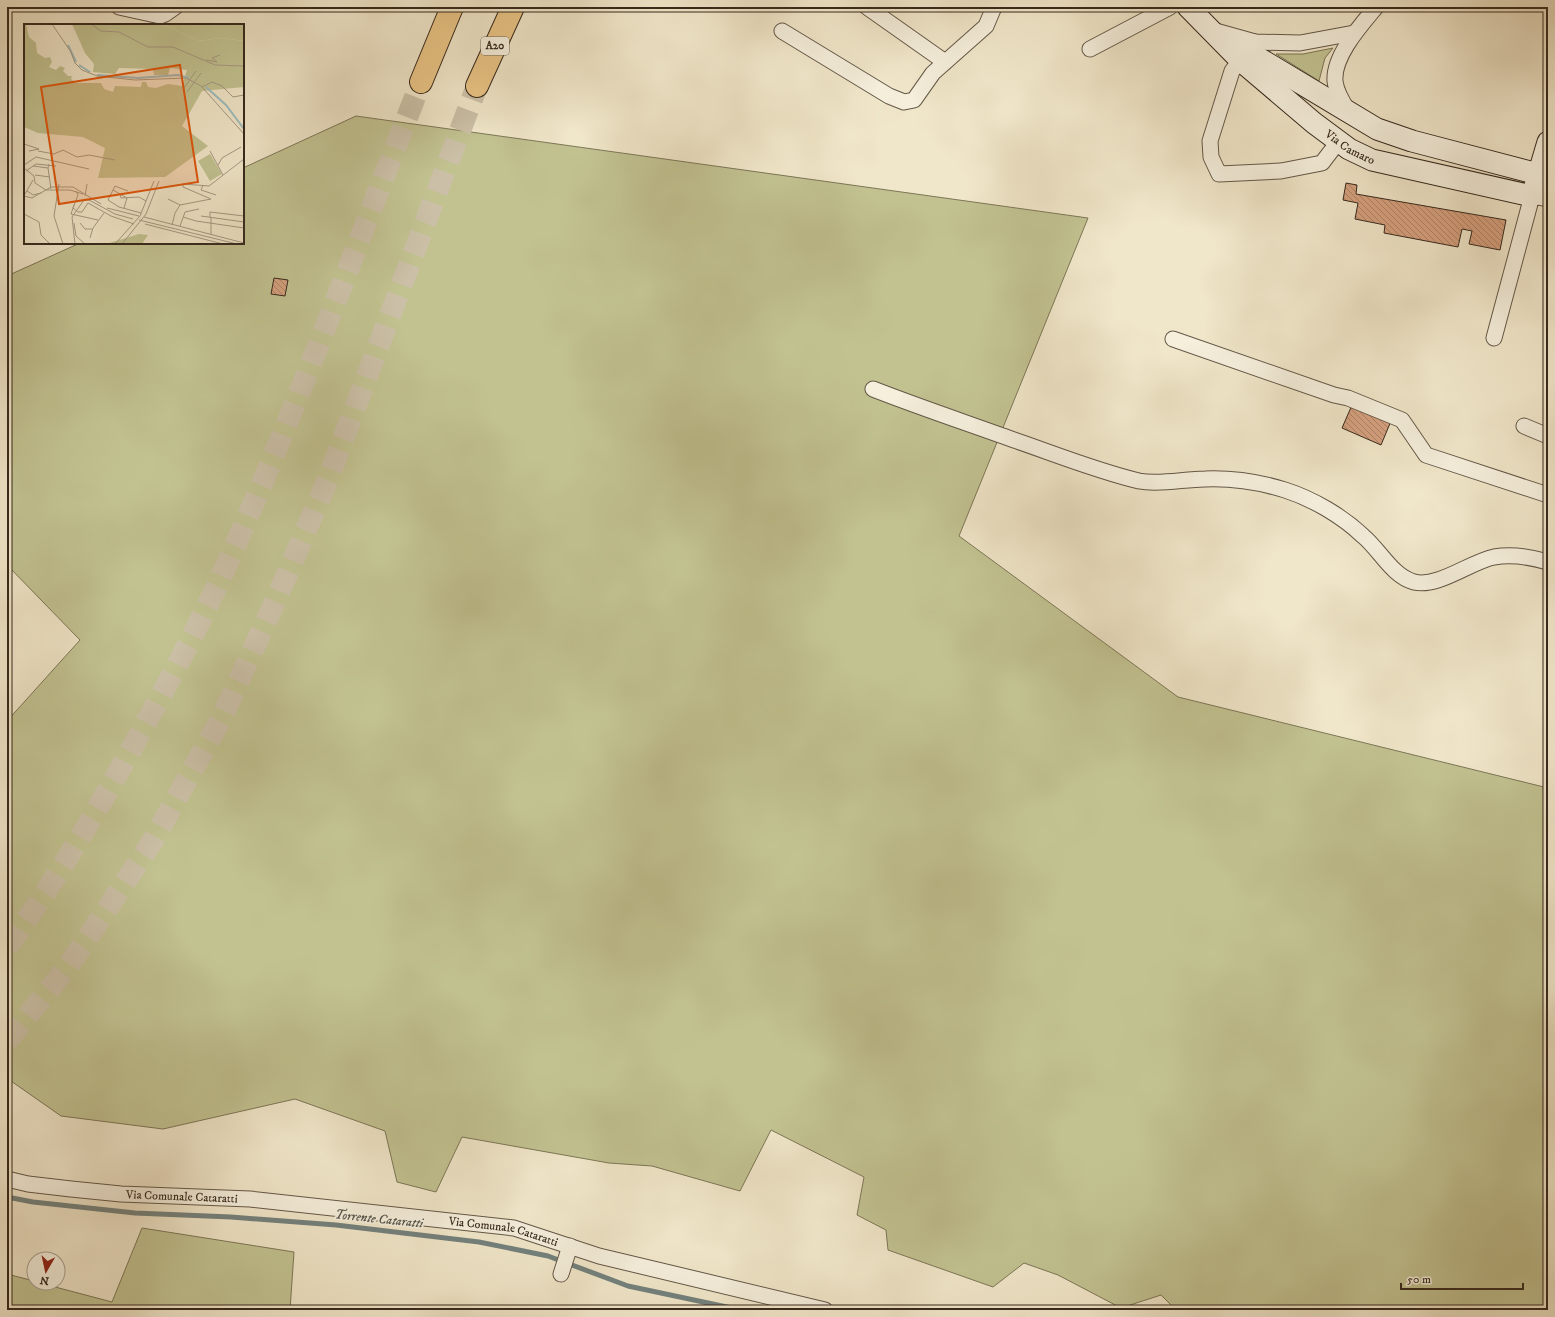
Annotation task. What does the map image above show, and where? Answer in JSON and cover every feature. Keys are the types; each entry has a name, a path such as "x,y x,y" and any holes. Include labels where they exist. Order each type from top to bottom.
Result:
{"highway":[{"path":"420,82 452,7"},
{"name":"A20","path":"477,86 513,7"}],"street":[{"path":"119,7 160,16 175,7"},
{"path":"782,31 889,96 904,102 914,100 933,73 986,26 994,7"},
{"path":"1090,49 1170,7"},
{"name":"Via Camaro","path":"1188,7 1212,30 1371,126 1399,137 1538,174"},
{"path":"1350,114 1341,99 1335,79 1338,66 1354,33 1376,7"},
{"path":"872,8 945,62"},
{"path":"1338,142 1322,163 1281,171 1219,174 1211,157 1210,141 1232,71 1248,52 1354,33"},
{"name":"Via Camaro","path":"1248,52 1314,123 1338,142 1372,160 1534,197"},
{"path":"1314,123 1329,102"},
{"path":"1494,338 1525,220 1534,197 1538,174 1546,148"},
{"path":"1173,339 1334,395 1348,398 1402,420 1426,455 1548,495"},
{"path":"873,389 919,407 1063,457 1141,481 1206,479 1242,480 1292,492 1320,505 1356,529 1371,542 1403,578 1415,582 1432,581 1492,557 1515,556 1548,562"},
{"path":"1524,426 1548,436"},
{"name":"Via Comunale Cataratti","path":"7,1179 28,1184 78,1190 121,1194 250,1199 514,1228 644,1268 825,1310"},
{"path":"561,1274 570,1246"}],"green space":[{"path":"1333,48 1325,58 1319,81 1276,54 1303,54"},
{"path":"356,116 1088,218 959,536 1178,697 1548,788 1548,1310 1176,1310 1161,1295 1121,1308 1058,1275 1024,1263 993,1287 888,1250 886,1230 857,1215 864,1177 771,1130 740,1191 652,1166 609,1163 462,1137 436,1192 397,1182 385,1131 295,1099 163,1129 61,1116 11,1081 7,1088 7,721 80,640 7,565 7,276 78,244 244,244 244,168"},
{"path":"142,1228 294,1252 290,1310 7,1310 7,1274 26,1279 26,1291 66,1290 112,1302"}],"building":[{"path":"1346,183 1357,185 1356,194 1506,220 1500,250 1469,244 1472,231 1462,229 1458,247 1384,233 1385,225 1355,219 1358,203 1343,200"},
{"path":"274,278 288,280 285,296 271,294"},
{"path":"1352,405 1391,421 1381,445 1342,428"}],"waterway":[{"name":"Torrente Cataratti","path":"7,1197 33,1202 135,1213 231,1217 336,1225 479,1242 548,1256 628,1286 741,1310"}],"tunnel":[{"path":"7,947 55,877 100,804 165,688 211,598 249,514 300,392 421,82"},
{"path":"7,1041 69,965 152,842 222,717 274,604 328,479 477,86"}]}
